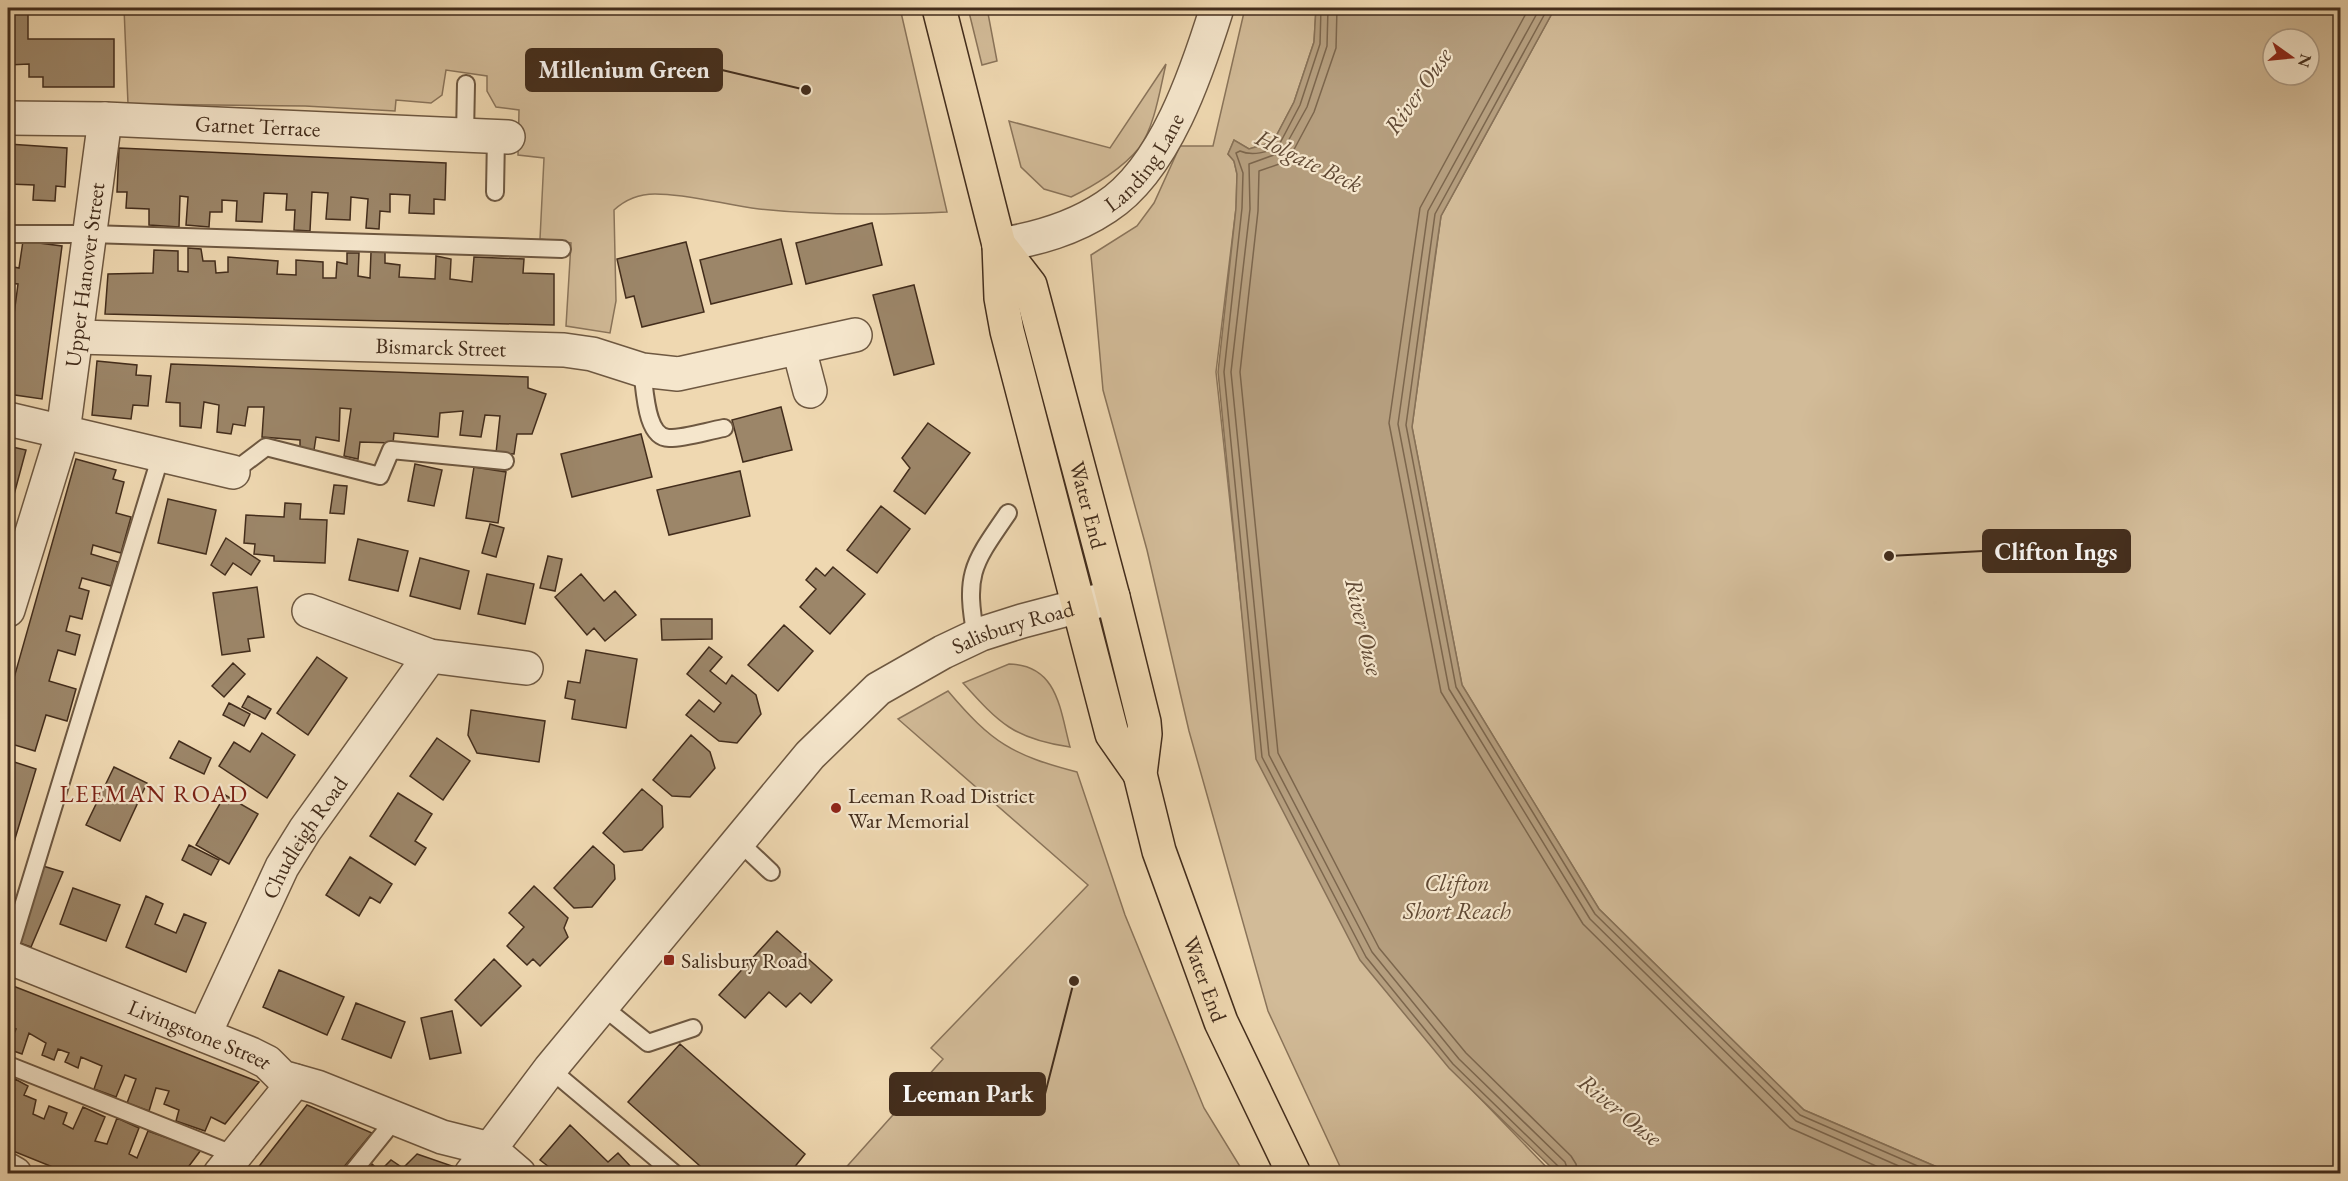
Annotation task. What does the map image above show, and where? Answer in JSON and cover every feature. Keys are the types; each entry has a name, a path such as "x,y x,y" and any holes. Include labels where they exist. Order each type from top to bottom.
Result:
{"main road":[{"name":"Water End","path":"939,8 999,245 1001,298 1007,331 1114,740 1140,774"},
{"name":"Water End","path":"999,245 1030,285 1113,597 1144,722 1145,734 1140,774 1159,851 1221,1022 1294,1173"}],"street":[{"name":"Landing Lane","path":"999,245 1046,236 1088,218 1108,206 1131,186 1161,146 1197,71 1217,8"},
{"name":"Garnet Terrace","path":"8,118 105,119 490,136"},
{"name":"Upper Hanover Street","path":"8,610 63,432 105,119"},
{"name":"Bismarck Street","path":"77,337 564,350 592,354 642,370 678,374 800,349 855,335"},
{"path":"800,349 810,391"},
{"path":"8,419 233,472"},
{"name":"Salisbury Road","path":"481,1161 550,1069 810,755 878,689 943,652 976,637 1022,621 1113,597"},
{"path":"309,611 430,656 526,668"},
{"name":"Chudleigh Road","path":"204,1035 282,867 305,830 430,656"},
{"name":"Livingstone Street","path":"8,956 267,1062 282,1077 317,1087 442,1137 481,1161"},
{"path":"227,1164 294,1081"},
{"path":"481,1161 519,1173"},
{"path":"8,1170 15,1173"}],"lane":[{"path":"466,84 490,136 495,192"},
{"path":"8,234 90,234 562,249"},
{"path":"642,370 649,419 656,433 667,438 724,428"},
{"path":"233,472 266,447 380,476 391,450 505,461"},
{"path":"8,956 161,454"},
{"path":"976,637 971,612 973,572 977,558 1008,513"},
{"path":"738,841 771,872"},
{"path":"602,1006 648,1044 693,1028"},
{"path":"8,1065 227,1164"},
{"path":"550,1069 675,1173"},
{"path":"351,1173 396,1118"}],"shaded area":[{"path":"124,8 900,8 947,212 806,213 759,209 681,196 655,194 638,196 614,210 616,301 610,333 566,326 571,243 540,239 544,158 518,155 519,110 496,107 487,91 487,76 446,70 442,95 431,103 396,100 395,111 305,106 128,104"},
{"path":"968,8 987,8 997,61 982,65"},
{"path":"1245,8 1316,8 1314,42 1294,102 1273,142 1249,149 1234,140 1228,154 1234,161 1237,174 1236,208 1216,372 1258,762 1474,1092 1552,1173 1343,1173 1268,1011 1189,731 1147,550 1103,390 1091,255 1137,226 1154,203 1180,146 1213,146"},
{"path":"1555,8 2340,8 2340,1173 1951,1173 1804,1110 1599,909 1462,685 1412,427 1441,216"},
{"path":"1166,64 1156,107 1145,139 1125,163 1108,176 1071,197 1044,189 1021,167 1009,121 1110,148"},
{"path":"1009,664 1025,666 1038,672 1047,681 1059,705 1070,747 1035,739 1009,727 987,709 963,683"},
{"path":"948,691 978,723 1005,745 1019,753 1077,772 1125,915 1204,1108 1244,1173 841,1173 943,1059 931,1048 1088,885 898,719"}],"water":[{"name":"Clifton Short Reach","path":"1316,8 1555,8 1441,216 1435,257 1412,427 1462,685 1599,909 1804,1110 1951,1173 1557,1173 1449,1068 1360,960 1256,759 1218,372 1236,208 1237,174 1234,161 1228,154 1234,140 1249,149 1273,142 1294,102 1314,42"}],"building":[{"path":"8,8 28,8 28,39 114,39 114,87 43,87 43,77 29,77 29,64 8,65"},
{"path":"8,144 67,148 65,187 56,186 55,201 33,200 34,185 9,184 8,215"},
{"path":"119,148 446,163 445,200 434,199 434,214 409,213 410,195 390,194 390,212 380,211 379,229 366,228 368,199 351,197 350,220 326,219 328,193 312,192 310,231 294,230 295,210 286,210 287,194 264,193 262,222 236,221 237,201 222,200 222,212 210,212 209,227 186,225 188,197 180,196 179,227 149,225 149,209 126,208 127,192 117,192"},
{"path":"872,223 882,265 806,284 796,243"},
{"path":"781,239 792,284 711,304 700,260"},
{"path":"23,241 62,246 42,399 8,394 8,360 18,284 8,283 8,266 19,268"},
{"path":"686,242 704,312 642,327 634,296 626,298 617,259"},
{"path":"188,248 201,249 203,261 215,261 216,273 228,272 228,257 278,261 277,274 296,275 296,260 323,262 323,278 336,278 337,262 347,264 347,253 359,253 358,276 370,278 371,252 385,252 385,263 400,265 399,277 435,279 436,256 451,259 450,279 472,282 474,257 524,259 523,273 554,274 554,325 105,314 108,274 153,273 154,250 178,251 178,271 188,272"},
{"path":"914,285 934,364 894,375 873,295"},
{"path":"97,361 137,365 136,375 151,376 148,406 133,405 131,419 92,415"},
{"path":"171,364 528,377 528,388 546,394 532,434 517,434 514,454 496,453 500,416 485,415 481,437 460,435 463,411 440,413 438,437 394,433 393,443 360,442 358,459 344,456 351,409 340,408 339,441 316,437 314,450 300,449 300,440 262,437 264,407 248,407 245,426 233,424 231,434 217,432 219,405 204,402 201,428 180,426 180,403 166,402"},
{"path":"781,407 792,450 743,462 732,420"},
{"path":"928,423 970,453 925,514 894,491 910,468 902,458"},
{"path":"641,434 652,477 572,497 561,454"},
{"path":"8,446 26,450 8,517"},
{"path":"76,459 116,470 113,479 124,482 116,513 131,517 121,553 93,545 91,554 118,562 111,586 82,578 79,588 89,591 82,619 70,616 66,631 80,635 75,655 58,650 49,681 76,689 67,721 46,715 35,751 8,743 8,699"},
{"path":"415,464 442,470 434,506 408,501"},
{"path":"474,467 506,472 498,523 466,518"},
{"path":"740,471 750,516 669,535 657,490"},
{"path":"334,485 347,486 344,514 330,513"},
{"path":"168,499 216,510 206,554 158,543"},
{"path":"285,503 301,504 300,519 327,520 325,563 274,561 274,556 254,554 255,544 244,543 246,515 284,517"},
{"path":"881,506 910,529 877,573 847,550"},
{"path":"490,524 504,528 496,557 482,553"},
{"path":"226,538 260,561 251,575 233,563 225,575 211,565"},
{"path":"358,539 408,551 398,591 349,580"},
{"path":"548,556 562,559 555,591 540,588"},
{"path":"420,558 469,571 460,609 410,596"},
{"path":"833,567 865,594 830,634 800,607 816,589 806,580 816,568 825,576"},
{"path":"487,574 534,584 525,624 478,614"},
{"path":"581,574 604,601 615,591 636,615 605,641 594,628 587,635 555,597"},
{"path":"257,587 264,637 248,639 250,651 222,655 213,593"},
{"path":"661,619 712,619 712,639 662,640"},
{"path":"784,625 813,651 778,691 748,665"},
{"path":"709,647 722,657 710,671 726,684 732,675 756,695 761,714 737,743 719,741 686,715 699,700 714,712 721,703 687,674"},
{"path":"586,650 637,659 626,728 572,719 575,700 565,698 568,681 580,683"},
{"path":"317,657 347,678 308,735 277,713"},
{"path":"233,663 245,674 224,697 212,686"},
{"path":"248,696 271,709 265,719 242,707"},
{"path":"229,703 250,714 244,726 223,715"},
{"path":"471,710 545,721 539,762 477,753 468,735"},
{"path":"262,733 295,755 267,798 219,766 234,742 250,752"},
{"path":"691,735 710,752 715,768 690,797 672,796 653,780"},
{"path":"437,738 470,761 443,800 410,776"},
{"path":"179,741 211,758 204,774 170,758"},
{"path":"8,760 36,769 8,862"},
{"path":"114,767 147,783 120,841 86,825"},
{"path":"642,789 662,806 663,827 642,850 624,852 603,833"},
{"path":"398,793 432,814 415,841 426,848 415,865 370,836"},
{"path":"225,795 258,814 229,864 196,845"},
{"path":"189,845 219,860 211,875 182,860"},
{"path":"593,846 614,865 615,879 592,907 574,908 554,888"},
{"path":"350,857 392,884 380,903 370,897 359,916 326,895"},
{"path":"43,866 63,872 31,947 17,942"},
{"path":"534,886 568,918 564,928 568,937 540,966 533,959 527,965 507,946 524,927 509,913"},
{"path":"73,888 120,905 106,941 60,924"},
{"path":"146,896 163,904 155,924 176,933 184,914 206,923 186,972 126,947"},
{"path":"777,931 832,980 811,1003 800,993 786,1007 769,992 745,1018 719,995"},
{"path":"494,959 521,986 481,1026 455,1000"},
{"path":"279,970 344,997 327,1035 263,1007"},
{"path":"8,984 259,1082 225,1124 211,1117 205,1131 176,1121 179,1110 164,1104 169,1091 156,1088 149,1111 127,1103 136,1079 125,1075 116,1097 94,1089 102,1066 81,1057 78,1068 65,1062 69,1053 58,1049 54,1060 42,1055 46,1043 29,1033 22,1054 8,1049 16,1029 9,1026 8,1030"},
{"path":"356,1003 405,1022 391,1058 342,1039"},
{"path":"452,1011 461,1053 430,1059 421,1018"},
{"path":"680,1044 805,1154 789,1174 709,1174 628,1102"},
{"path":"15,1079 28,1086 24,1095 36,1100 33,1114 44,1119 49,1106 67,1113 63,1124 73,1129 83,1107 105,1117 95,1141 107,1144 117,1118 139,1128 129,1154 137,1158 148,1131 201,1150 183,1174 70,1174 8,1149 8,1099"},
{"path":"307,1105 372,1133 338,1174 316,1174 309,1168 306,1171 309,1174 253,1174"},
{"path":"570,1125 608,1162 618,1153 633,1169 630,1174 558,1174 540,1160"},
{"path":"417,1154 455,1167 449,1174 363,1174 372,1164 380,1171 391,1160 403,1168"}],"place":[{"name":"Millenium Green","path":"806,90"},
{"name":"Clifton Ings","path":"1889,556"},
{"name":"Leeman Road District War Memorial","path":"836,808"},
{"name":"Salisbury Road","path":"669,960"},
{"name":"Leeman Park","path":"1074,981"}],"district":[{"name":"LEEMAN ROAD","path":"154,794"}],"water label":[{"name":"River Ouse","path":"1418,91"},
{"name":"Holgate Beck","path":"1309,161"},
{"name":"River Ouse","path":"1364,627"},
{"name":"River Ouse","path":"1620,1110"}]}
